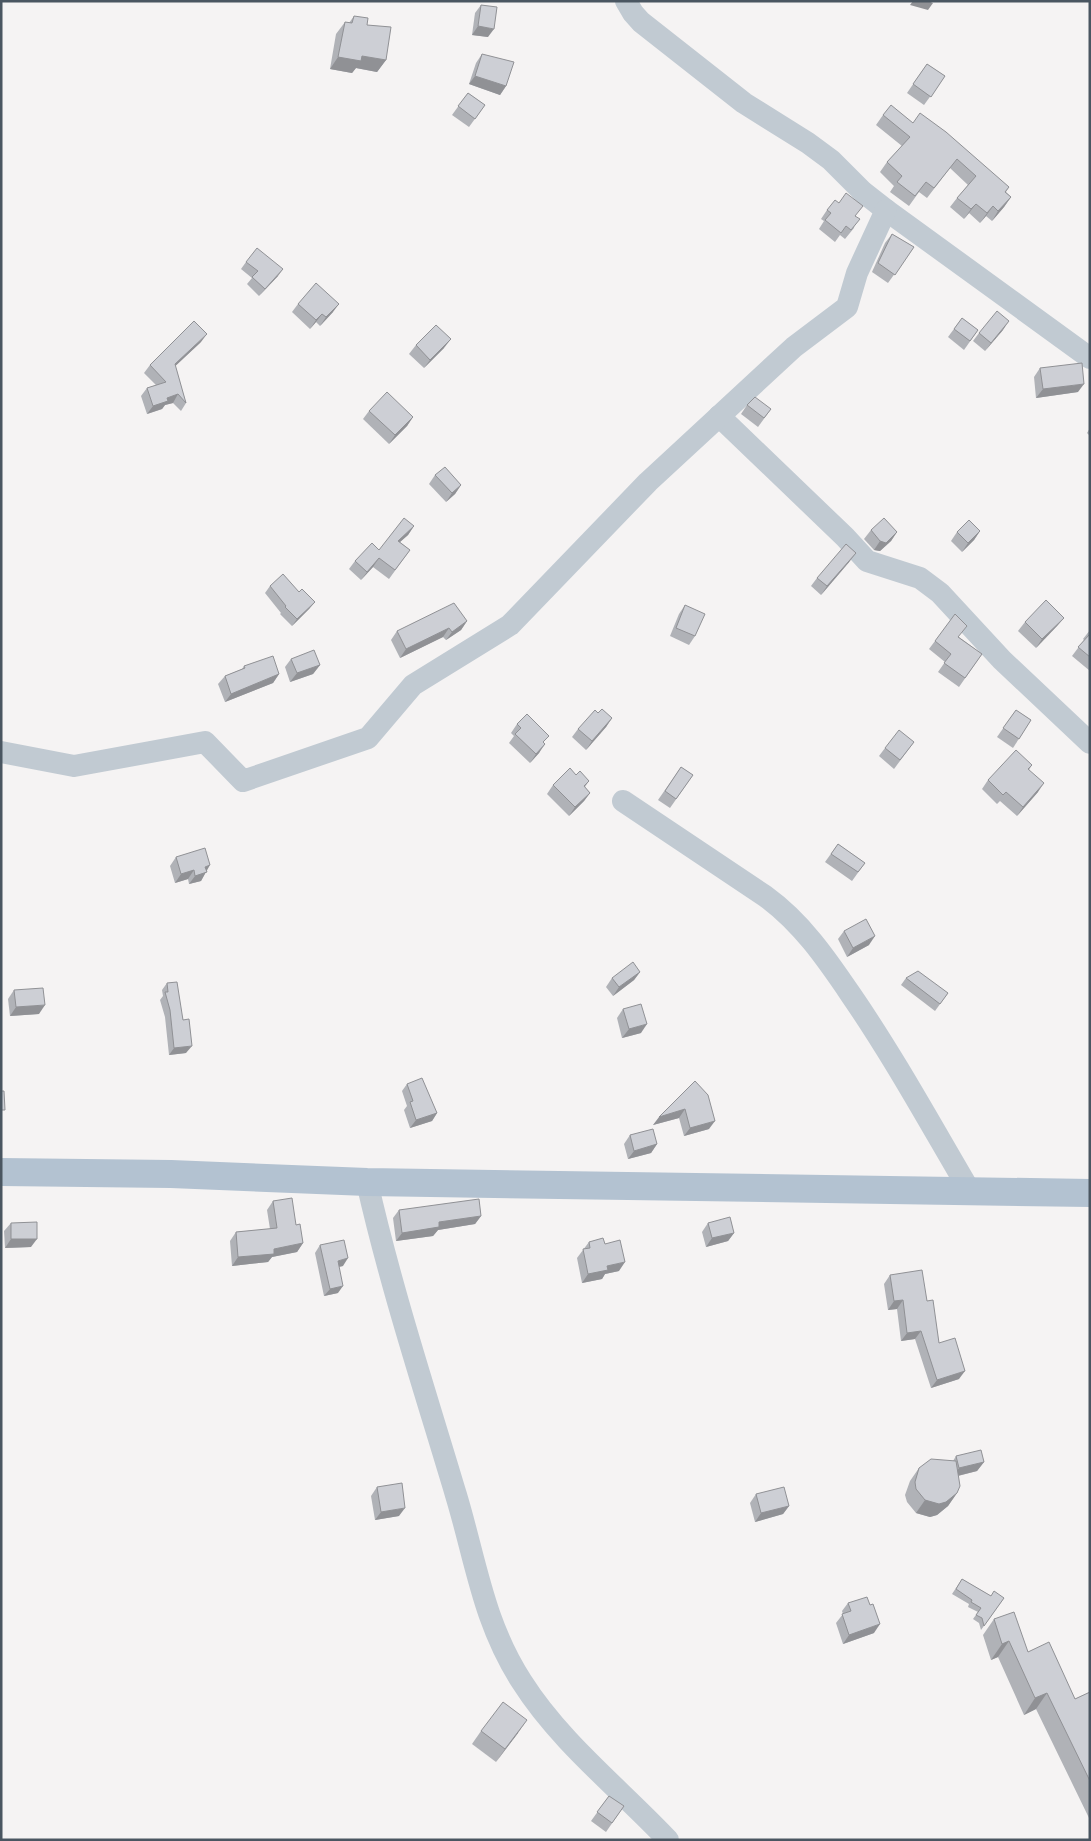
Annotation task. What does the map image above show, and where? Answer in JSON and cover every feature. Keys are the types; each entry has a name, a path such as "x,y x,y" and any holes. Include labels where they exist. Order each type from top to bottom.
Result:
{"main road":[{"path":"1,1172 171,1174 367,1182 971,1193 1090,1193"}],"street":[{"path":"626,1 632,13 641,22 744,103 816,149 886,210 1090,358"},
{"path":"1,752 74,766 205,742 243,781 368,738 413,685 510,625 648,482 794,347 847,306 857,274 886,210"},
{"path":"719,416 845,537 867,561 920,578 940,593 1002,660 1090,743"},
{"path":"623,801 765,896 783,909 802,928 865,1015 971,1193"},
{"path":"367,1182 394,1294 457,1499 491,1622 502,1649 523,1683 545,1712 582,1753 668,1840"}],"building":[{"path":"481,5 497,7 494,29 478,26"},
{"path":"354,16 368,18 367,25 391,27 386,60 362,56 361,61 338,57 345,22 352,23"},
{"path":"482,54 514,62 506,86 475,76"},
{"path":"927,64 945,76 931,97 913,84"},
{"path":"468,93 485,105 475,119 458,106"},
{"path":"891,105 913,123 920,113 946,132 1009,187 1005,192 1011,197 998,211 993,206 987,213 976,204 971,209 957,198 976,176 957,159 934,188 926,182 915,196 897,182 902,176 887,162 910,137 883,115"},
{"path":"846,193 863,206 855,216 860,219 851,230 846,226 841,233 825,220 831,213 827,210 835,200 839,203"},
{"path":"892,234 914,247 895,275 878,263"},
{"path":"257,248 283,269 265,289 252,277 258,271 246,262"},
{"path":"316,283 339,304 326,317 322,314 316,320 298,304"},
{"path":"997,311 1009,321 991,343 979,333"},
{"path":"962,318 978,330 970,341 954,329"},
{"path":"194,321 207,334 175,364 186,403 178,394 167,398 168,401 153,406 147,388 166,382 150,365"},
{"path":"436,325 451,339 430,360 416,345"},
{"path":"1082,363 1084,384 1043,389 1040,368"},
{"path":"387,392 413,417 395,435 369,411"},
{"path":"755,397 771,409 764,418 747,405"},
{"path":"445,467 461,485 452,493 435,475"},
{"path":"404,518 414,526 398,541 410,550 395,570 379,558 367,572 355,561 372,543 379,550"},
{"path":"884,518 897,532 886,543 880,541 871,530"},
{"path":"969,520 980,531 968,543 957,532"},
{"path":"846,544 856,553 827,586 817,578"},
{"path":"283,574 299,592 302,589 315,602 297,619 285,607 270,586"},
{"path":"1046,600 1064,618 1042,639 1025,622"},
{"path":"454,603 467,621 452,632 449,628 406,649 397,631"},
{"path":"685,605 705,614 695,636 676,628"},
{"path":"955,614 967,626 958,637 982,654 965,678 944,663 951,654 935,641"},
{"path":"1090,634 1090,657 1078,647"},
{"path":"314,650 320,665 297,673 291,659"},
{"path":"273,656 279,674 231,694 225,676 245,668 244,666"},
{"path":"602,709 612,718 592,741 578,729 595,710 598,713"},
{"path":"1016,710 1031,720 1019,739 1003,728"},
{"path":"527,714 549,736 536,754 515,734 521,728 517,724"},
{"path":"899,730 914,742 900,760 885,748"},
{"path":"1016,750 1032,765 1028,769 1044,783 1023,807 1006,792 1003,795 988,780"},
{"path":"681,767 693,775 676,799 665,791"},
{"path":"570,768 576,775 580,771 589,781 584,786 590,793 575,807 553,785"},
{"path":"838,844 865,863 858,872 831,854"},
{"path":"205,848 210,865 205,867 207,872 195,876 194,870 181,874 176,857"},
{"path":"866,919 875,936 853,948 844,931"},
{"path":"633,962 640,972 619,987 612,978"},
{"path":"918,971 948,993 940,1004 906,978"},
{"path":"177,982 183,1020 189,1019 192,1046 174,1048 170,1010 165,992 168,992 167,983"},
{"path":"43,988 45,1005 16,1007 14,990"},
{"path":"641,1004 647,1024 629,1029 623,1009"},
{"path":"422,1078 437,1113 416,1120 410,1102 413,1101 407,1084"},
{"path":"695,1081 708,1095 715,1121 690,1128 685,1109 659,1117"},
{"path":"1,1091 4,1091 5,1110 1,1110"},
{"path":"653,1129 657,1144 634,1151 630,1135"},
{"path":"292,1198 296,1225 300,1224 303,1243 274,1249 274,1254 238,1257 236,1232 277,1228 273,1201"},
{"path":"479,1199 481,1216 439,1222 439,1227 402,1233 399,1210"},
{"path":"730,1217 734,1233 712,1238 708,1223"},
{"path":"37,1222 37,1239 11,1239 11,1223"},
{"path":"603,1238 605,1244 620,1240 625,1262 607,1266 608,1270 588,1274 583,1249 590,1248 589,1242"},
{"path":"344,1240 348,1258 338,1261 343,1286 330,1289 320,1245"},
{"path":"922,1270 927,1301 933,1300 939,1343 955,1338 965,1371 937,1380 921,1331 907,1333 903,1300 894,1301 890,1275"},
{"path":"981,1450 984,1462 959,1468 956,1456"},
{"path":"931,1459 956,1461 960,1486 957,1493 946,1502 939,1504 925,1500 916,1489 915,1482 919,1468"},
{"path":"402,1483 405,1508 381,1512 377,1487"},
{"path":"784,1487 789,1506 761,1513 756,1494"},
{"path":"962,1579 991,1596 994,1591 1004,1598 984,1626 982,1618 976,1615 981,1608 956,1589"},
{"path":"867,1597 870,1605 873,1604 880,1624 849,1635 842,1614 851,1611 848,1603"},
{"path":"1014,1612 1028,1652 1049,1642 1075,1699 1090,1692 1090,1781 1047,1693 1035,1698 1009,1641 1002,1644 994,1619"},
{"path":"503,1702 527,1720 505,1749 481,1731"},
{"path":"609,1796 624,1806 612,1823 597,1812"}]}
